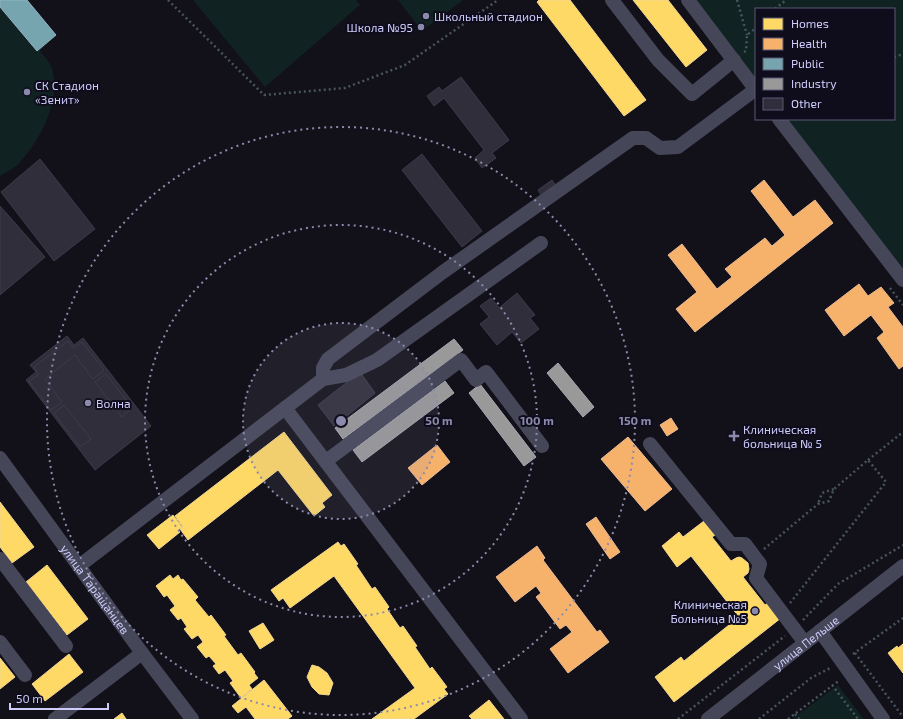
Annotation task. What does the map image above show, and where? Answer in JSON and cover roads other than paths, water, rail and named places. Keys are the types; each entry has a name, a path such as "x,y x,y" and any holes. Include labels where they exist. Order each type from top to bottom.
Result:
{"street":[{"path":"612,0 658,60 692,94 734,60"},
{"path":"688,0 755,88"},
{"path":"323,379 323,368 328,359 443,272 632,138 646,138 660,148 678,147 755,90"},
{"path":"780,120 903,280"},
{"path":"79,566 323,379 346,375 377,360 541,243"},
{"path":"326,461 461,360 476,380 486,372 542,446"},
{"path":"285,408 521,719"},
{"path":"650,444 731,544 745,544 760,564 756,578 805,643"},
{"name":"улица Таращанцев","path":"0,458 4,473 79,566 192,719"},
{"path":"0,559 66,646"},
{"name":"улица Пельше","path":"708,719 903,566"},
{"path":"820,631 883,719"},
{"path":"0,642 25,675"},
{"path":"55,719 142,653"}],"place":[{"name":"Школьный стадион","path":"426,16"},
{"name":"Школа №95","path":"421,27"},
{"name":"СК Стадион «Зенит»","path":"27,92"},
{"name":"Волна","path":"88,403"},
{"name":"Клиническая больница № 5","path":"734,436"},
{"name":"Клиническая Больница №5","path":"755,611"}]}
